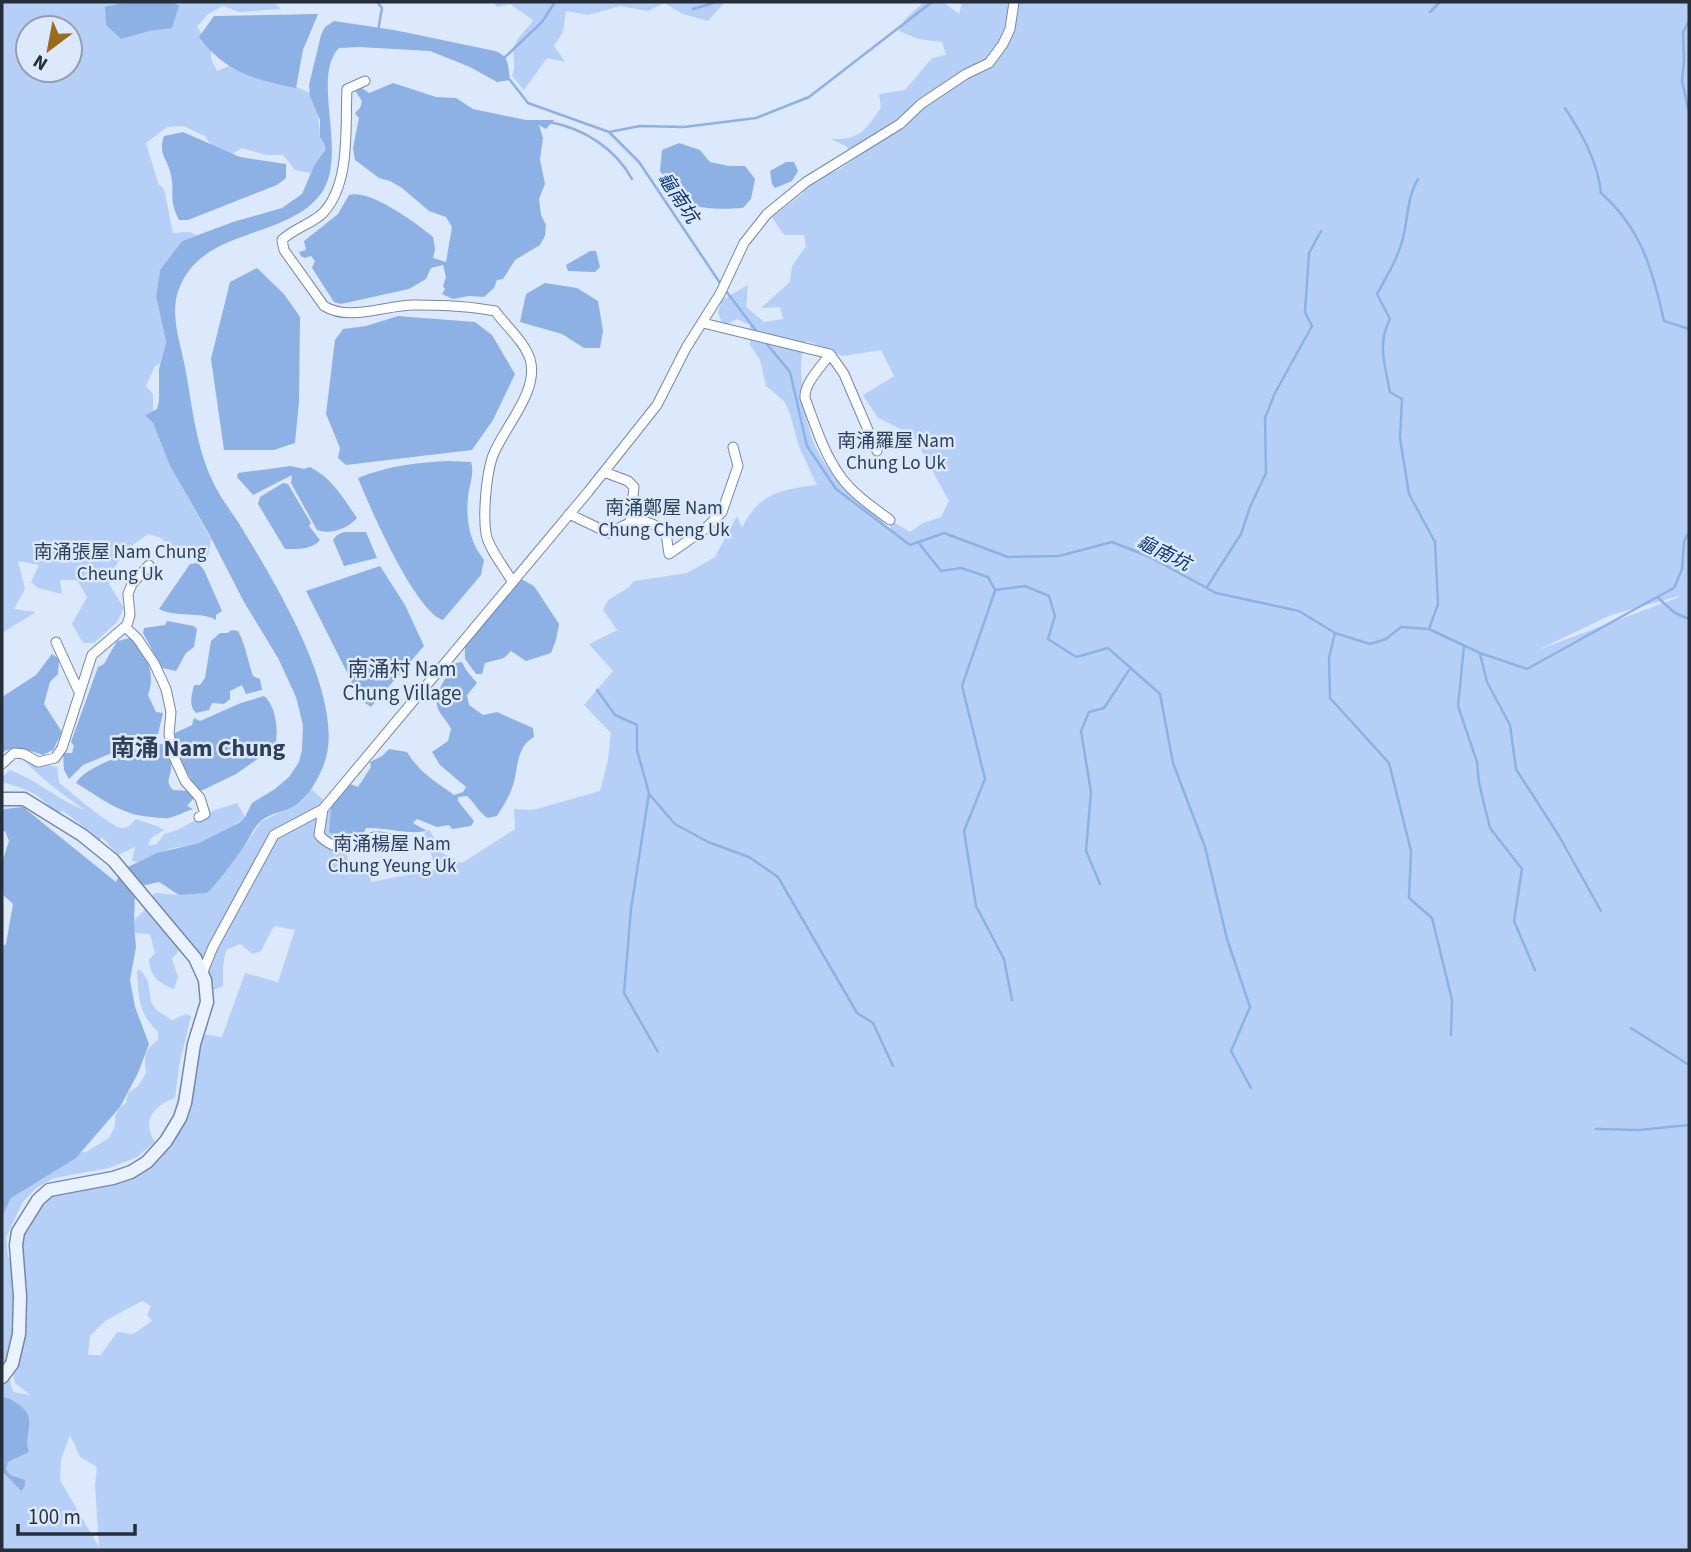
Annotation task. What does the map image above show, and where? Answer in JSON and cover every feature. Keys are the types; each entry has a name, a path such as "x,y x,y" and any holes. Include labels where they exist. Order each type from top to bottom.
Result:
{"street":[{"path":"202,974 218,937 275,835 323,809 657,405 686,348 720,294 744,243 767,214 806,181 900,124 921,104 966,74 989,63 1010,29 1014,2"},
{"path":"365,80 348,89 343,178 321,215 282,240 284,250 324,306 331,310 344,313 413,305 495,311 524,347 531,361 529,383 521,407 491,460 485,514 486,536 512,581"},
{"path":"703,323 830,354 844,374 877,451"},
{"path":"830,354 809,384 805,398 822,445 841,478 890,520"},
{"path":"569,514 609,533 633,520 654,523 666,533 669,554 706,528 722,512 738,466 733,447"},
{"path":"604,472 628,481 634,487 630,522"},
{"path":"2,764 14,753 24,754 38,762 55,758 62,748 92,655 125,626 130,615 128,594 132,584 149,565"},
{"path":"125,626 154,663 166,689 171,712 170,734 174,757 186,781 200,798 205,814 199,817"},
{"path":"56,642 79,692"},
{"path":"2,799 24,799 82,835 113,860 195,958 205,980 206,1005 194,1044 184,1108 166,1141 146,1162 131,1172 49,1190 38,1200 19,1228 16,1245 20,1296 19,1334 12,1364 2,1377"},
{"path":"323,809 319,835 327,844 343,847 359,845 365,840 377,837 403,842"}],"shaded area":[{"path":"2,2 274,2 281,9 239,12 223,6 208,14 197,27 211,46 211,59 217,71 234,64 274,77 310,93 318,112 320,137 325,146 323,154 310,173 295,170 283,155 266,155 242,148 221,161 205,136 183,126 167,127 146,143 158,183 164,189 173,233 189,232 197,235 182,241 160,271 156,296 166,342 160,364 155,366 146,386 153,394 153,412 147,413 170,466 211,539 208,557 202,565 192,549 179,555 161,538 148,534 140,539 119,561 109,584 124,608 117,622 94,643 83,643 72,624 87,597 77,580 60,580 62,594 38,588 31,582 39,565 18,561 25,589 14,609 36,612 2,633"},
{"path":"126,2 173,2 179,6 172,28 121,39 106,25 105,7"},
{"path":"493,2 729,2 724,3 708,21 683,14 664,3 648,11 620,6 588,15 566,11 563,32 554,46 565,62 547,58 524,90 512,76 514,49 533,20 510,4 497,7"},
{"path":"924,2 943,2 959,14 962,2 1689,2 1689,1550 2,1550 2,1381 9,1378 13,1392 30,1395 15,1383 9,1361 2,1367 2,1215 12,1194 70,1153 86,1152 109,1138 120,1107 126,1103 128,1093 138,1086 146,1073 146,1054 158,1040 158,1032 143,1011 137,971 141,970 148,981 151,1002 156,1010 172,1020 186,1014 191,1016 179,1066 175,1098 161,1105 152,1115 149,1127 155,1142 137,1157 109,1168 54,1178 36,1188 22,1203 6,1238 8,1258 12,1256 34,1197 116,1173 146,1159 155,1151 163,1140 174,1111 190,1032 222,1037 245,973 278,982 295,930 274,926 261,951 252,954 240,944 226,950 223,986 214,990 182,947 172,959 178,977 174,989 164,985 153,975 149,960 155,953 150,934 134,933 134,920 144,911 154,893 207,893 261,822 303,800 311,789 331,806 330,832 343,839 351,872 371,873 371,882 436,869 424,833 429,830 438,844 436,850 462,863 515,829 514,809 533,810 600,791 611,733 584,705 613,671 589,644 617,630 603,610 608,600 628,588 634,581 687,573 715,557 737,516 742,528 748,516 764,500 793,488 817,485 799,447 784,401 766,386 760,360 750,345 750,325 737,319 723,326 718,312 722,300 748,285 746,307 764,322 783,319 780,307 761,308 790,282 792,266 806,246 804,235 784,235 772,217 803,193 811,171 831,173 858,156 831,139 849,138 866,128 881,108 879,94 905,90 932,58 946,55 942,42 918,39 899,31 905,19","holes":["807,341 843,356 881,350 894,376 863,395 878,418 913,435 949,501 941,517 923,523 910,532 890,520 891,530 827,466 812,439 805,411 801,367","1679,596 1538,650 1611,615","142,1301 151,1306 147,1315 152,1321 133,1334 117,1332 101,1355 88,1355 90,1336 105,1321","70,1435 80,1457 97,1467 95,1485 99,1547 60,1480 61,1460"]},
{"path":"318,14 303,50 296,88 242,73 219,59 199,37 214,16"},
{"path":"334,21 394,30 495,51 506,59 510,80 497,82 470,67 430,51 339,48 331,61 328,78 332,160 328,179 320,195 306,209 288,219 211,251 196,263 178,290 175,310 177,331 206,466 215,487 273,580 304,643 326,708 329,738 324,764 304,798 258,824 235,860 207,893 179,895 159,882 141,886 135,893 136,947 130,980 135,1007 149,1044 138,1073 120,1107 76,1158 11,1198 2,1216 2,947 6,944 13,904 2,894 2,863 9,841 5,831 2,832 2,811 23,807 116,882 121,872 128,867 157,853 199,843 239,823 252,803 289,777 299,762 303,725 296,697 278,658 244,602 170,466 153,423 145,415 157,409 159,369 166,342 156,296 160,270 182,241 282,208 302,194 314,166 325,150 320,137 320,120 310,96 309,85 321,35 325,27"},
{"path":"393,83 436,97 456,98 473,109 526,120 554,120 546,129 539,125 543,138 540,160 545,184 539,199 541,215 546,225 545,236 540,245 515,260 503,279 497,280 494,288 484,297 453,299 442,294 446,277 443,265 431,268 426,279 409,289 341,304 334,302 312,268 315,261 311,256 305,258 299,252 306,250 304,241 338,214 349,195 358,195 380,202 433,237 433,258 446,262 452,227 446,217 429,211 402,188 379,178 355,160 353,148 359,118 355,113 362,101 354,89 359,86 369,93"},
{"path":"183,132 240,157 286,164 286,178 277,185 188,220 179,220 173,201 171,175 162,148 164,136"},
{"path":"679,143 700,150 710,162 745,166 755,179 751,199 743,208 695,206 687,203 672,190 660,171 662,150"},
{"path":"786,162 794,162 798,171 792,181 775,188 770,171"},
{"path":"590,251 596,251 600,267 595,272 568,271 566,265"},
{"path":"257,268 284,294 300,317 299,402 295,443 274,450 224,450 211,359 230,282"},
{"path":"545,283 577,288 598,301 603,331 600,348 584,348 562,334 520,322 526,294"},
{"path":"398,316 475,322 492,335 515,374 493,420 472,450 346,465 338,458 340,448 326,414 335,340 343,329 366,326"},
{"path":"471,462 468,518 474,544 484,560 481,575 443,620 432,613 407,579 358,478 403,465"},
{"path":"291,466 304,469 310,467 325,477 357,518 338,530 317,530 291,483 292,475 253,495 237,477 238,473"},
{"path":"283,483 288,484 311,523 309,526 320,540 313,546 285,549 258,504 260,497"},
{"path":"344,532 366,532 377,558 344,566 333,540"},
{"path":"198,563 204,570 222,611 216,615 216,620 159,609 190,564"},
{"path":"380,566 405,605 424,646 371,707 361,700 306,591"},
{"path":"521,579 534,586 559,624 551,653 526,661 511,651 504,658 485,663 482,674 476,674 465,659 465,639"},
{"path":"167,621 194,626 197,629 194,647 186,653 176,671 162,668 143,633 144,628 165,625"},
{"path":"238,631 253,676 260,679 262,690 246,694 242,685 230,691 230,699 224,704 212,703 209,710 196,713 191,703 192,692 194,685 200,685 205,678 211,641 220,633"},
{"path":"130,638 141,650 148,664 151,679 148,695 156,712 163,713 158,734 83,765 69,779 64,770 63,753 72,753 74,746 71,742 98,667 104,664 117,641"},
{"path":"52,654 59,659 58,674 50,682 44,704 62,732 53,750 43,755 17,749 2,753 2,697 36,675"},
{"path":"462,662 477,683 467,695 469,705 483,715 497,712 533,728 534,737 520,754 511,791 497,816 485,816 467,796 458,797 458,801 474,821 471,826 452,829 449,825 437,827 417,819 413,823 427,831 366,828 362,837 358,834 343,839 329,832 331,806 350,784 358,787 371,767 370,762 389,749 407,752 422,771 454,795 463,792 466,787 440,765 432,752 448,741 451,729 438,709 439,691 456,663"},
{"path":"264,696 272,707 276,722 273,751 263,750 259,758 236,774 199,790 182,763 175,733 192,725 194,718 200,721"},
{"path":"155,743 167,745 171,766 169,784 173,790 190,791 194,798 187,806 193,809 168,818 140,816 112,805 76,783 100,765"},
{"path":"22,759 57,767 59,783 117,826 126,828 136,819 164,830 151,838 148,846 157,844 164,834 215,810 237,803 245,817 231,828 199,843 169,849 139,862 132,861 135,847 118,855 102,837 93,853 78,839 93,834 63,811 54,813 31,793 2,782 2,777 10,770 84,810"},
{"path":"2,1397 25,1409 28,1415 29,1452 8,1462 6,1469 10,1475 25,1480 21,1491 2,1471"}],"waterway":[{"path":"377,2 382,8 378,31"},
{"path":"503,59 542,22 555,2"},
{"path":"693,9 716,2"},
{"path":"510,80 528,103 609,132 640,126 684,127 756,118 809,97 932,2"},
{"path":"1430,12 1440,2"},
{"path":"1689,21 1683,32 1682,81 1689,113"},
{"path":"1565,108 1588,149 1601,193 1626,221 1643,251 1664,321 1689,329"},
{"path":"549,122 574,129 597,141 617,158 632,179"},
{"name":"龜南坑","path":"609,132 639,162 720,283"},
{"path":"1418,179 1410,201 1401,245 1377,294 1390,319 1384,337 1383,355 1390,392 1402,399 1400,438 1409,494 1435,542 1438,604 1429,629"},
{"path":"1207,587 1241,534 1266,473 1265,418 1275,393 1312,326 1305,312 1309,253 1321,231"},
{"name":"龜南坑","path":"726,291 757,332"},
{"name":"龜南坑","path":"766,343 790,372 807,446 836,489 910,545 944,533 1008,557 1059,556 1112,542 1150,557 1216,593 1299,611 1335,633 1370,644 1386,639 1401,627 1429,629 1480,653 1527,669 1657,597 1675,613 1689,619"},
{"path":"1657,597 1674,588 1682,569 1684,541 1689,533"},
{"path":"918,542 941,571 961,568 988,577 995,590 1025,586 1049,596 1055,616 1048,639 1076,657 1108,648 1160,694 1173,763 1205,847 1227,939 1250,1007 1231,1051 1251,1088"},
{"path":"995,591 962,686 985,779 964,831 976,906 1004,959 1012,1000"},
{"path":"1335,633 1329,658 1330,698 1389,763 1411,851 1409,898 1432,918 1452,1000 1451,1035"},
{"path":"1464,646 1458,706 1477,762 1490,828 1522,869 1514,921 1535,970"},
{"path":"1480,654 1487,682 1510,725 1516,769 1559,836 1601,911"},
{"path":"1100,884 1086,851 1091,792 1081,731 1089,712 1104,708 1131,667"},
{"path":"597,690 615,715 637,725 637,750 649,793 631,909 624,993 658,1052"},
{"path":"650,795 675,824 708,842 749,857 778,877 857,1013 873,1023 893,1066"},
{"path":"1631,1028 1689,1065"},
{"path":"1596,1129 1639,1130 1689,1125"}],"district":[{"name":"南涌羅屋 Nam Chung Lo Uk","path":"896,451"},
{"name":"南涌鄭屋 Nam Chung Cheng Uk","path":"664,518"},
{"name":"南涌張屋 Nam Chung Cheung Uk","path":"120,562"},
{"name":"南涌村 Nam Chung Village","path":"402,681"},
{"name":"南涌 Nam Chung","path":"198,748"},
{"name":"南涌楊屋 Nam Chung Yeung Uk","path":"392,854"}]}
